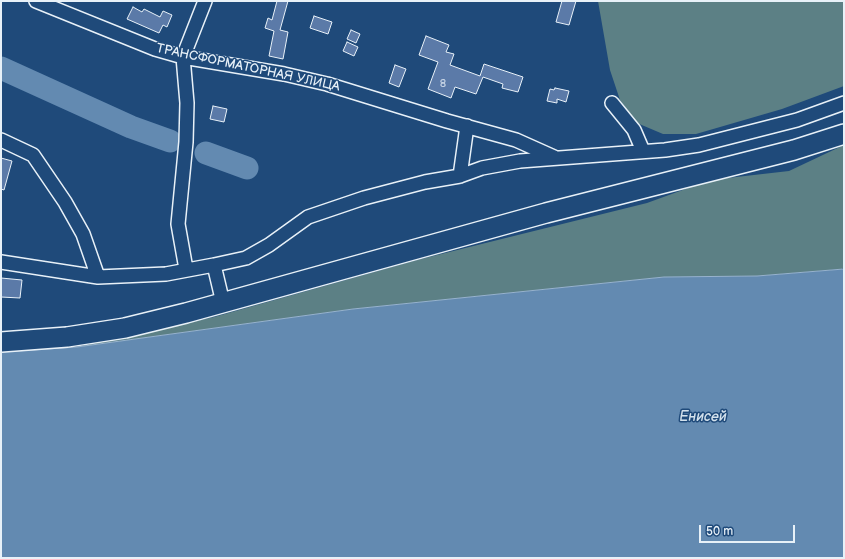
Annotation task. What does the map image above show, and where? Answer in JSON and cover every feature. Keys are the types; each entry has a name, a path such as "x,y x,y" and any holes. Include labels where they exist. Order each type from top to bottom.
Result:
{"street":[{"name":"ТРАНСФОРМАТОРНАЯ УЛИЦА","path":"36,1 155,49 183,57 284,74 327,84 516,140 554,157"},
{"path":"186,269 178,224 186,142 187,104 183,57 205,1"},
{"path":"612,103 634,130 643,151"},
{"path":"1,262 98,277 166,274 186,269 214,265 246,258 269,245 308,217 364,198 425,182 460,176 482,168 554,157 643,151 705,143 797,120 844,103"},
{"path":"460,176 467,126"},
{"path":"1,342 67,337 125,328 223,303 546,213 794,150 844,134"},
{"path":"1,140 32,155 65,202 83,234 98,277"},
{"path":"214,265 223,303"}],"green space":[{"path":"598,1 844,1 844,86 782,109 696,134 663,134 637,123 620,100 610,70"},
{"path":"844,145 844,267 842,269 757,276 664,277 353,309 77,347 214,317 417,260 647,203 710,180 789,171"}],"water":[{"name":"Енисей","path":"844,269 844,558 1,558 1,352 77,347 353,309 664,277 757,276"}],"building":[{"path":"277,1 288,1 280,30 288,32 283,59 269,56 274,31 265,28 268,18 272,20"},
{"path":"562,1 576,1 569,25 556,22"},
{"path":"133,7 142,12 144,9 160,17 163,11 172,15 167,27 163,25 159,33 127,19"},
{"path":"314,16 332,22 328,34 310,28"},
{"path":"351,30 360,34 356,43 347,39"},
{"path":"426,36 449,45 446,52 454,54 450,65 480,76 484,64 523,77 518,92 502,88 503,84 483,77 476,94 455,87 451,98 428,89 438,62 419,55"},
{"path":"347,42 358,47 354,56 343,51"},
{"path":"395,65 406,69 399,87 389,83"},
{"path":"555,88 569,91 566,102 557,99 557,103 547,101 550,89 554,90"},
{"path":"213,106 227,109 224,122 210,119"},
{"path":"1,158 12,161 4,190 1,189"},
{"path":"1,278 22,280 20,298 1,297"}],"waterway":[{"path":"1,68 131,127 170,141"},
{"path":"206,153 247,168"}]}
